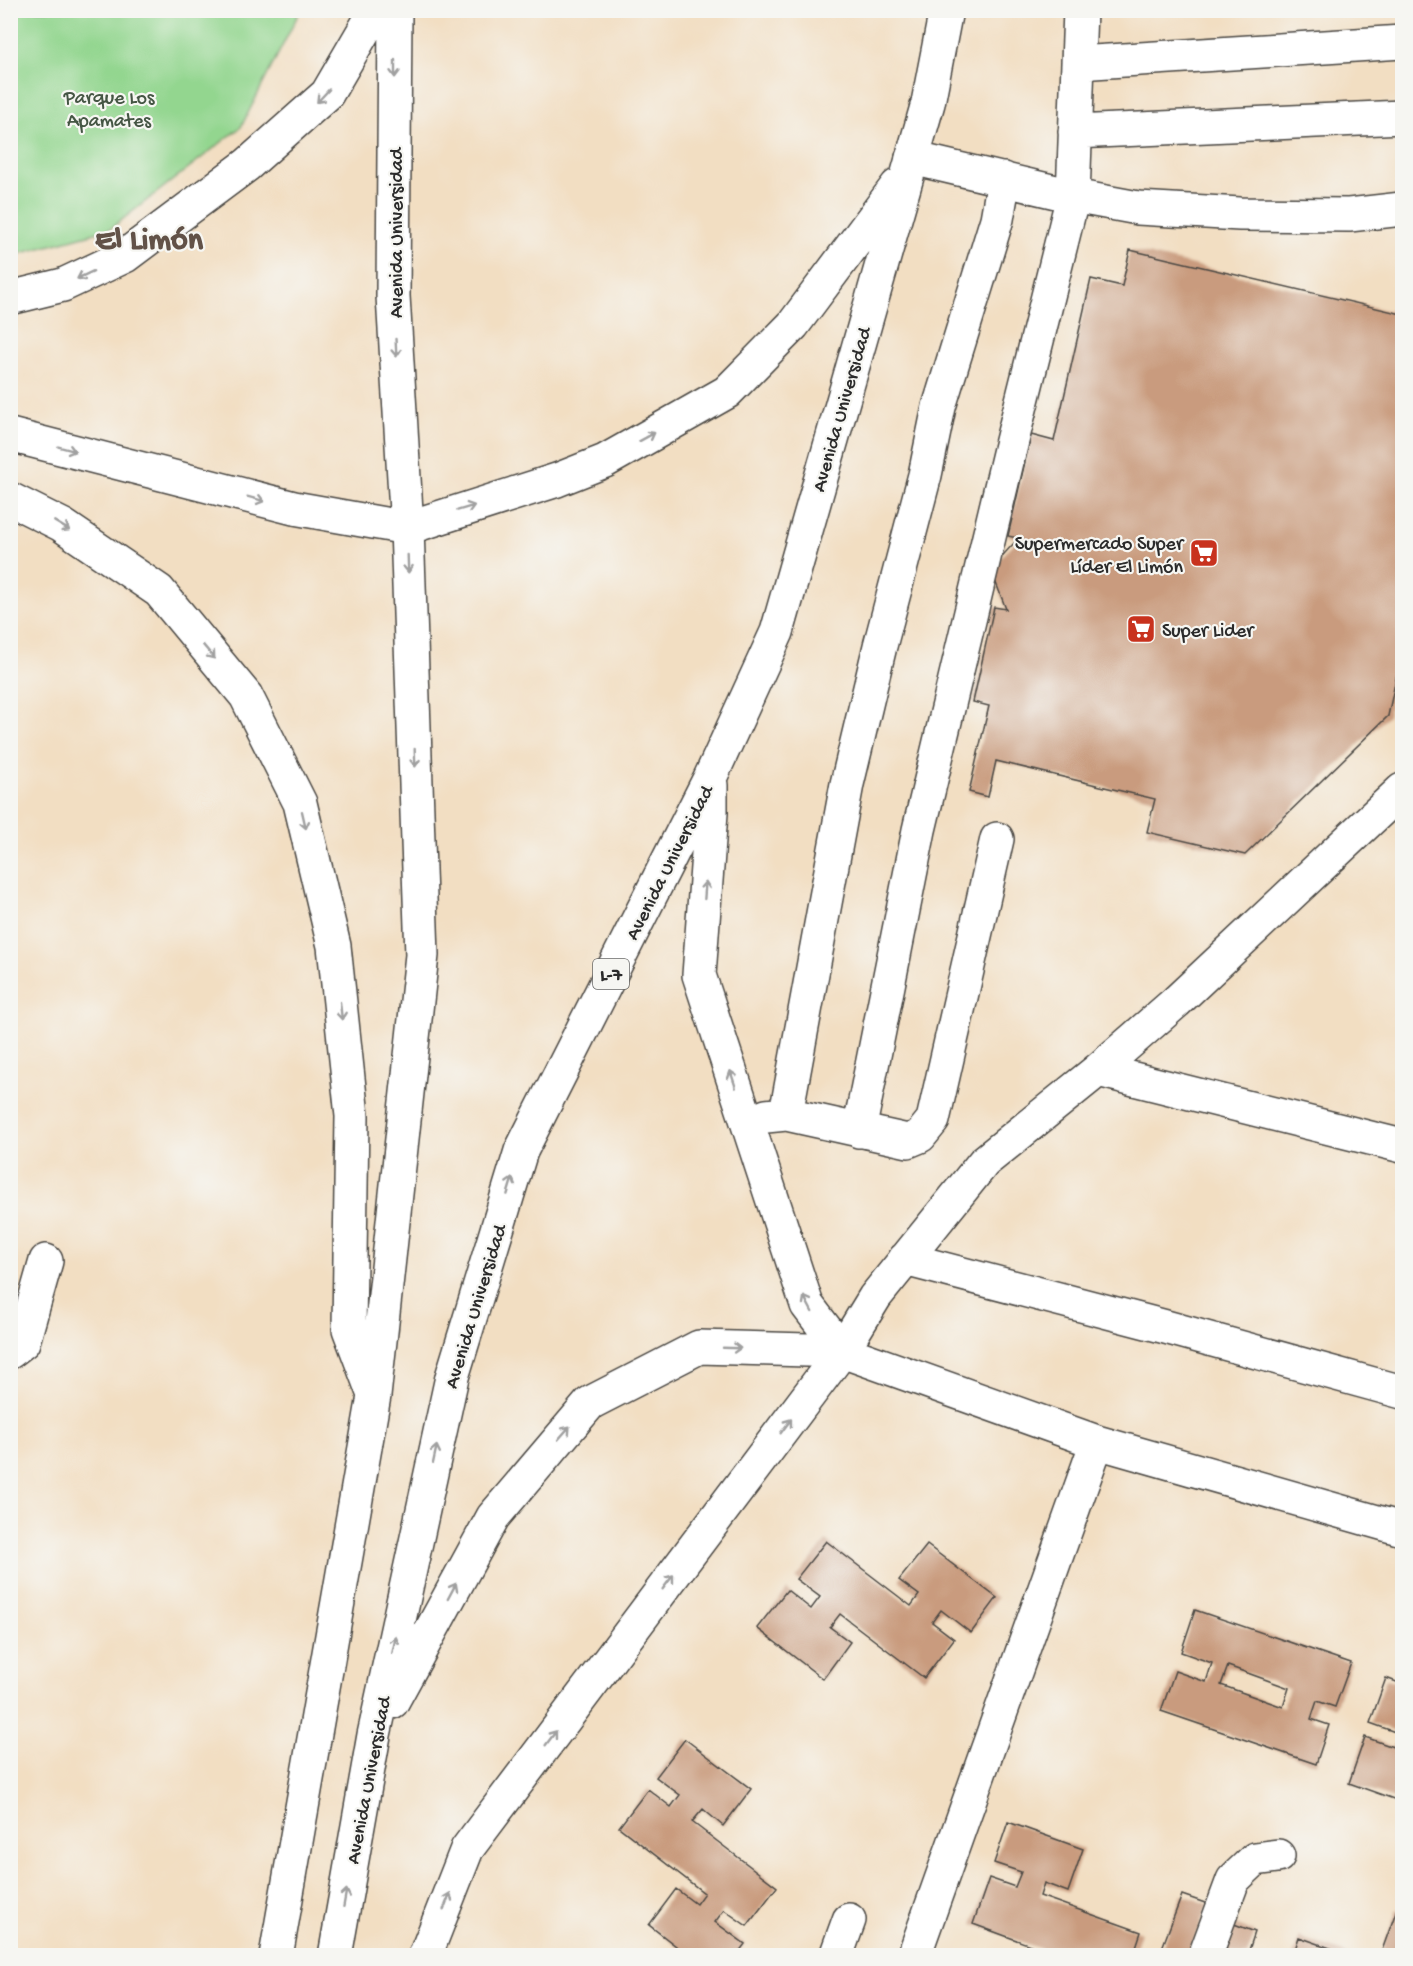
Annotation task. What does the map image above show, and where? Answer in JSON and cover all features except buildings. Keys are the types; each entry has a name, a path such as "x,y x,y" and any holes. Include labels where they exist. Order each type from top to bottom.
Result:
{"main road":[{"path":"10,298 63,285 125,256 247,165 327,94 376,10"},
{"name":"Avenida Universidad","path":"276,1956 374,1396 422,955 407,528 393,296 395,10"},
{"name":"Avenida Universidad","path":"334,1956 374,1735 452,1377 521,1151 711,778 777,632 928,103 946,10"},
{"path":"859,1131 919,830 1073,196 1080,10"},
{"path":"1078,63 1402,42"},
{"path":"1075,132 1402,117"},
{"path":"10,435 294,508 407,528 557,480 604,461 727,392 793,325 910,164 1005,179 1073,196 1138,207 1240,214 1349,215 1402,209"},
{"path":"786,1114 847,784 925,475 939,407 997,219 1005,179"},
{"path":"10,499 62,525 159,591 246,696 300,803 334,946 352,1116 349,1329 374,1396"},
{"path":"711,778 711,813 699,975 807,1305 842,1351"},
{"path":"425,1956 467,1850 842,1351 875,1296 984,1162 1098,1070 1176,1002 1402,790"},
{"path":"746,1118 786,1114 908,1141 920,1136 933,1120 998,838"},
{"path":"1098,1070 1402,1146"},
{"path":"905,1259 1402,1392"},
{"path":"10,1352 23,1342 46,1261"},
{"path":"374,1735 492,1517 590,1403 699,1347 842,1351 1097,1443 1402,1529"},
{"path":"914,1956 1097,1443"},
{"path":"1205,1956 1233,1880 1255,1859 1278,1856"},
{"path":"836,1956 849,1920"}],"green space":[{"name":"Parque Los Apamates","path":"11,10 300,11 241,127 110,229 11,256"}],"place":[{"name":"Supermercado Super Líder El Limón","path":"1204,553"},
{"name":"Super Lider","path":"1141,629"}],"district":[{"name":"El Limón","path":"149,237"}]}
